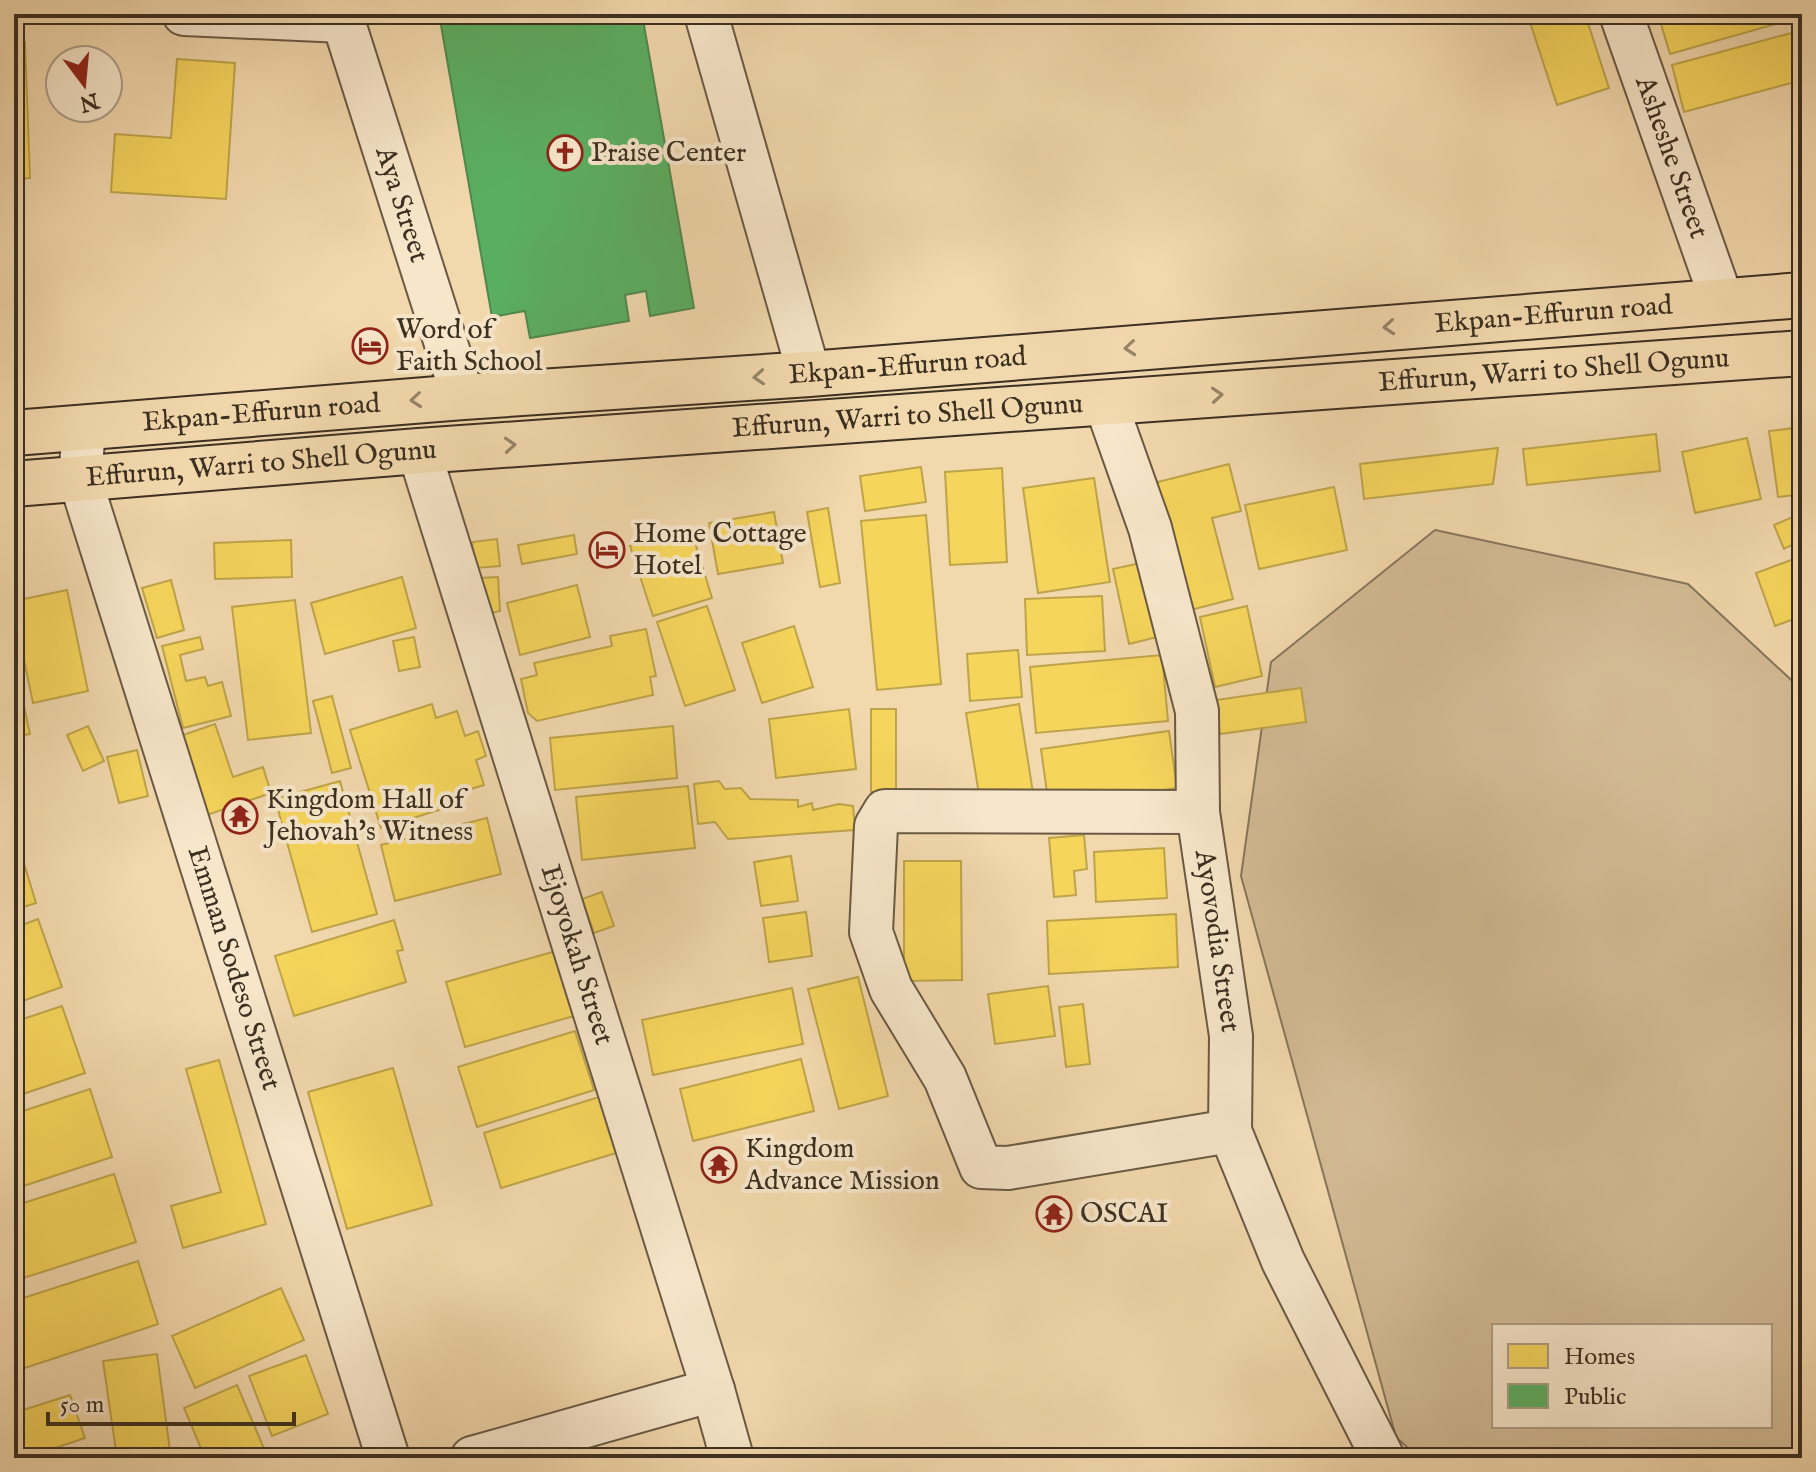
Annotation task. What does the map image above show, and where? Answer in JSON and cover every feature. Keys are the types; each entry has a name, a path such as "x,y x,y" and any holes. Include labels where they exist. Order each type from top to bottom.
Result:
{"main road":[{"name":"Ekpan-Effurun road","path":"14,433 1802,295"},
{"name":"Effurun, Warri to Shell Ogunu","path":"14,484 419,451 1802,353"}],"street":[{"path":"184,14 342,17"},
{"path":"706,14 809,374"},
{"name":"Asheshe Street","path":"1621,14 1722,301"},
{"name":"Aya Street","path":"342,17 463,397"},
{"name":"Ayovodia Street","path":"1106,404 1150,528 1197,711 1198,812 1231,1036 1230,1131 1283,1261 1383,1458"},
{"path":"80,479 84,428"},
{"name":"Ejoyokah Street","path":"419,451 732,1458"},
{"name":"Emman Sodeso Street","path":"80,479 388,1458"},
{"path":"1198,812 885,811 876,826 871,932 891,989 945,1078 981,1167 1008,1168 1230,1131"},
{"path":"472,1458 713,1390"}],"shaded area":[{"path":"1435,530 1688,584 1802,690 1802,1458 1419,1458 1396,1437 1241,876 1271,662"}],"building: Homes":[{"path":"1585,14 1609,88 1557,105 1528,16"},
{"path":"1658,14 1796,14 1797,18 1670,54"},
{"path":"1799,31 1802,80 1684,112 1672,65"},
{"path":"25,42 30,178 14,179 14,43"},
{"path":"177,59 235,63 226,199 111,192 115,134 171,138"},
{"path":"1802,427 1802,494 1778,497 1769,431"},
{"path":"1656,434 1660,471 1527,485 1523,449"},
{"path":"1747,438 1761,499 1695,513 1682,452"},
{"path":"1498,448 1493,484 1364,499 1360,464"},
{"path":"1229,464 1241,511 1212,518 1233,599 1187,611 1154,483"},
{"path":"921,467 926,502 865,511 860,476"},
{"path":"1002,468 1007,562 950,565 945,472"},
{"path":"1094,478 1110,582 1038,593 1023,488"},
{"path":"1334,487 1347,550 1259,569 1245,505"},
{"path":"828,508 840,583 820,587 807,512"},
{"path":"774,512 783,563 718,574 709,523"},
{"path":"1802,513 1802,540 1784,549 1774,525"},
{"path":"926,515 941,684 877,690 861,521"},
{"path":"690,526 712,598 653,616 630,546"},
{"path":"574,535 577,554 522,564 518,545"},
{"path":"497,539 500,566 476,568 472,542"},
{"path":"291,540 292,577 215,579 214,543"},
{"path":"1802,556 1802,616 1775,626 1756,573"},
{"path":"1141,563 1157,637 1129,644 1113,569"},
{"path":"402,577 416,628 325,654 311,603"},
{"path":"498,577 500,611 491,613 480,578"},
{"path":"171,580 184,630 157,638 142,588"},
{"path":"577,585 590,637 520,655 507,603"},
{"path":"67,590 88,691 33,703 14,601"},
{"path":"1102,596 1105,651 1027,655 1025,599"},
{"path":"295,600 311,733 248,740 232,607"},
{"path":"707,606 735,690 685,706 657,622"},
{"path":"1247,606 1262,676 1215,687 1200,617"},
{"path":"794,626 813,687 762,703 742,643"},
{"path":"646,629 656,676 650,677 653,695 537,721 528,713 521,679 537,675 534,663 612,646 610,636"},
{"path":"200,637 203,649 180,655 186,681 205,677 208,686 222,682 231,716 183,728 162,646"},
{"path":"414,637 420,667 399,671 393,641"},
{"path":"1018,650 1022,697 970,701 967,654"},
{"path":"1162,655 1168,721 1036,733 1030,667"},
{"path":"14,661 30,734 14,737"},
{"path":"1301,688 1306,722 1220,734 1216,700"},
{"path":"332,696 351,768 332,773 313,701"},
{"path":"432,704 436,718 457,711 465,736 478,731 486,756 476,760 484,785 444,797 442,809 381,828 350,730"},
{"path":"1019,704 1033,793 980,801 966,713"},
{"path":"849,709 856,769 776,778 769,719"},
{"path":"871,709 896,709 896,800 871,800"},
{"path":"215,724 233,777 263,767 271,793 207,815 180,736"},
{"path":"88,726 104,761 83,771 67,735"},
{"path":"673,726 677,778 555,790 550,738"},
{"path":"1169,731 1177,788 1049,807 1041,749"},
{"path":"137,750 148,796 119,803 107,757"},
{"path":"340,781 377,914 312,932 275,799"},
{"path":"719,781 725,789 741,788 750,799 798,800 798,807 812,803 813,810 839,804 853,806 855,830 728,839 715,822 698,824 694,784"},
{"path":"688,786 695,848 582,860 576,797"},
{"path":"487,818 501,874 395,901 381,845"},
{"path":"1084,835 1087,869 1074,871 1076,895 1054,897 1049,838"},
{"path":"14,837 36,903 14,910"},
{"path":"1164,848 1167,898 1096,902 1094,852"},
{"path":"791,856 798,901 761,906 754,862"},
{"path":"904,861 961,861 962,980 904,981"},
{"path":"602,892 614,926 594,933 582,899"},
{"path":"806,912 812,956 769,962 763,918"},
{"path":"1176,914 1178,967 1049,974 1047,921"},
{"path":"38,919 62,987 14,1004 14,928"},
{"path":"394,920 403,950 397,951 406,982 294,1016 275,956"},
{"path":"563,949 581,1014 465,1047 446,982"},
{"path":"858,977 888,1096 839,1109 808,989"},
{"path":"1048,986 1055,1036 995,1044 988,994"},
{"path":"792,988 803,1044 653,1075 642,1020"},
{"path":"1083,1004 1090,1064 1066,1067 1059,1007"},
{"path":"62,1006 85,1073 14,1097 14,1022"},
{"path":"575,1031 594,1090 477,1127 458,1067"},
{"path":"801,1059 814,1111 693,1141 680,1089"},
{"path":"219,1060 266,1224 183,1248 171,1206 221,1192 186,1069"},
{"path":"393,1068 432,1205 347,1229 308,1092"},
{"path":"90,1089 112,1157 14,1189 14,1114"},
{"path":"599,1097 616,1153 501,1188 484,1133"},
{"path":"114,1174 136,1242 14,1281 14,1206"},
{"path":"138,1261 158,1324 25,1368 14,1335 14,1301"},
{"path":"281,1288 304,1340 195,1388 172,1336"},
{"path":"157,1354 171,1458 117,1458 103,1361"},
{"path":"306,1355 328,1414 272,1436 249,1376"},
{"path":"237,1385 268,1458 205,1458 184,1408"},
{"path":"70,1395 85,1438 25,1458 14,1458 14,1413"}],"building: Public":[{"name":"Praise Center","path":"439,14 642,14 694,308 650,316 646,291 625,295 629,321 530,338 525,311 492,317"}],"place":[{"name":"Praise Center","path":"565,153"},
{"name":"Word of Faith School","path":"370,346"},
{"name":"Home Cottage Hotel","path":"607,550"},
{"name":"Kingdom Hall of Jehovah's Witness","path":"240,816"},
{"name":"Kingdom Advance Mission","path":"719,1165"},
{"name":"OSCAI","path":"1054,1214"}]}
